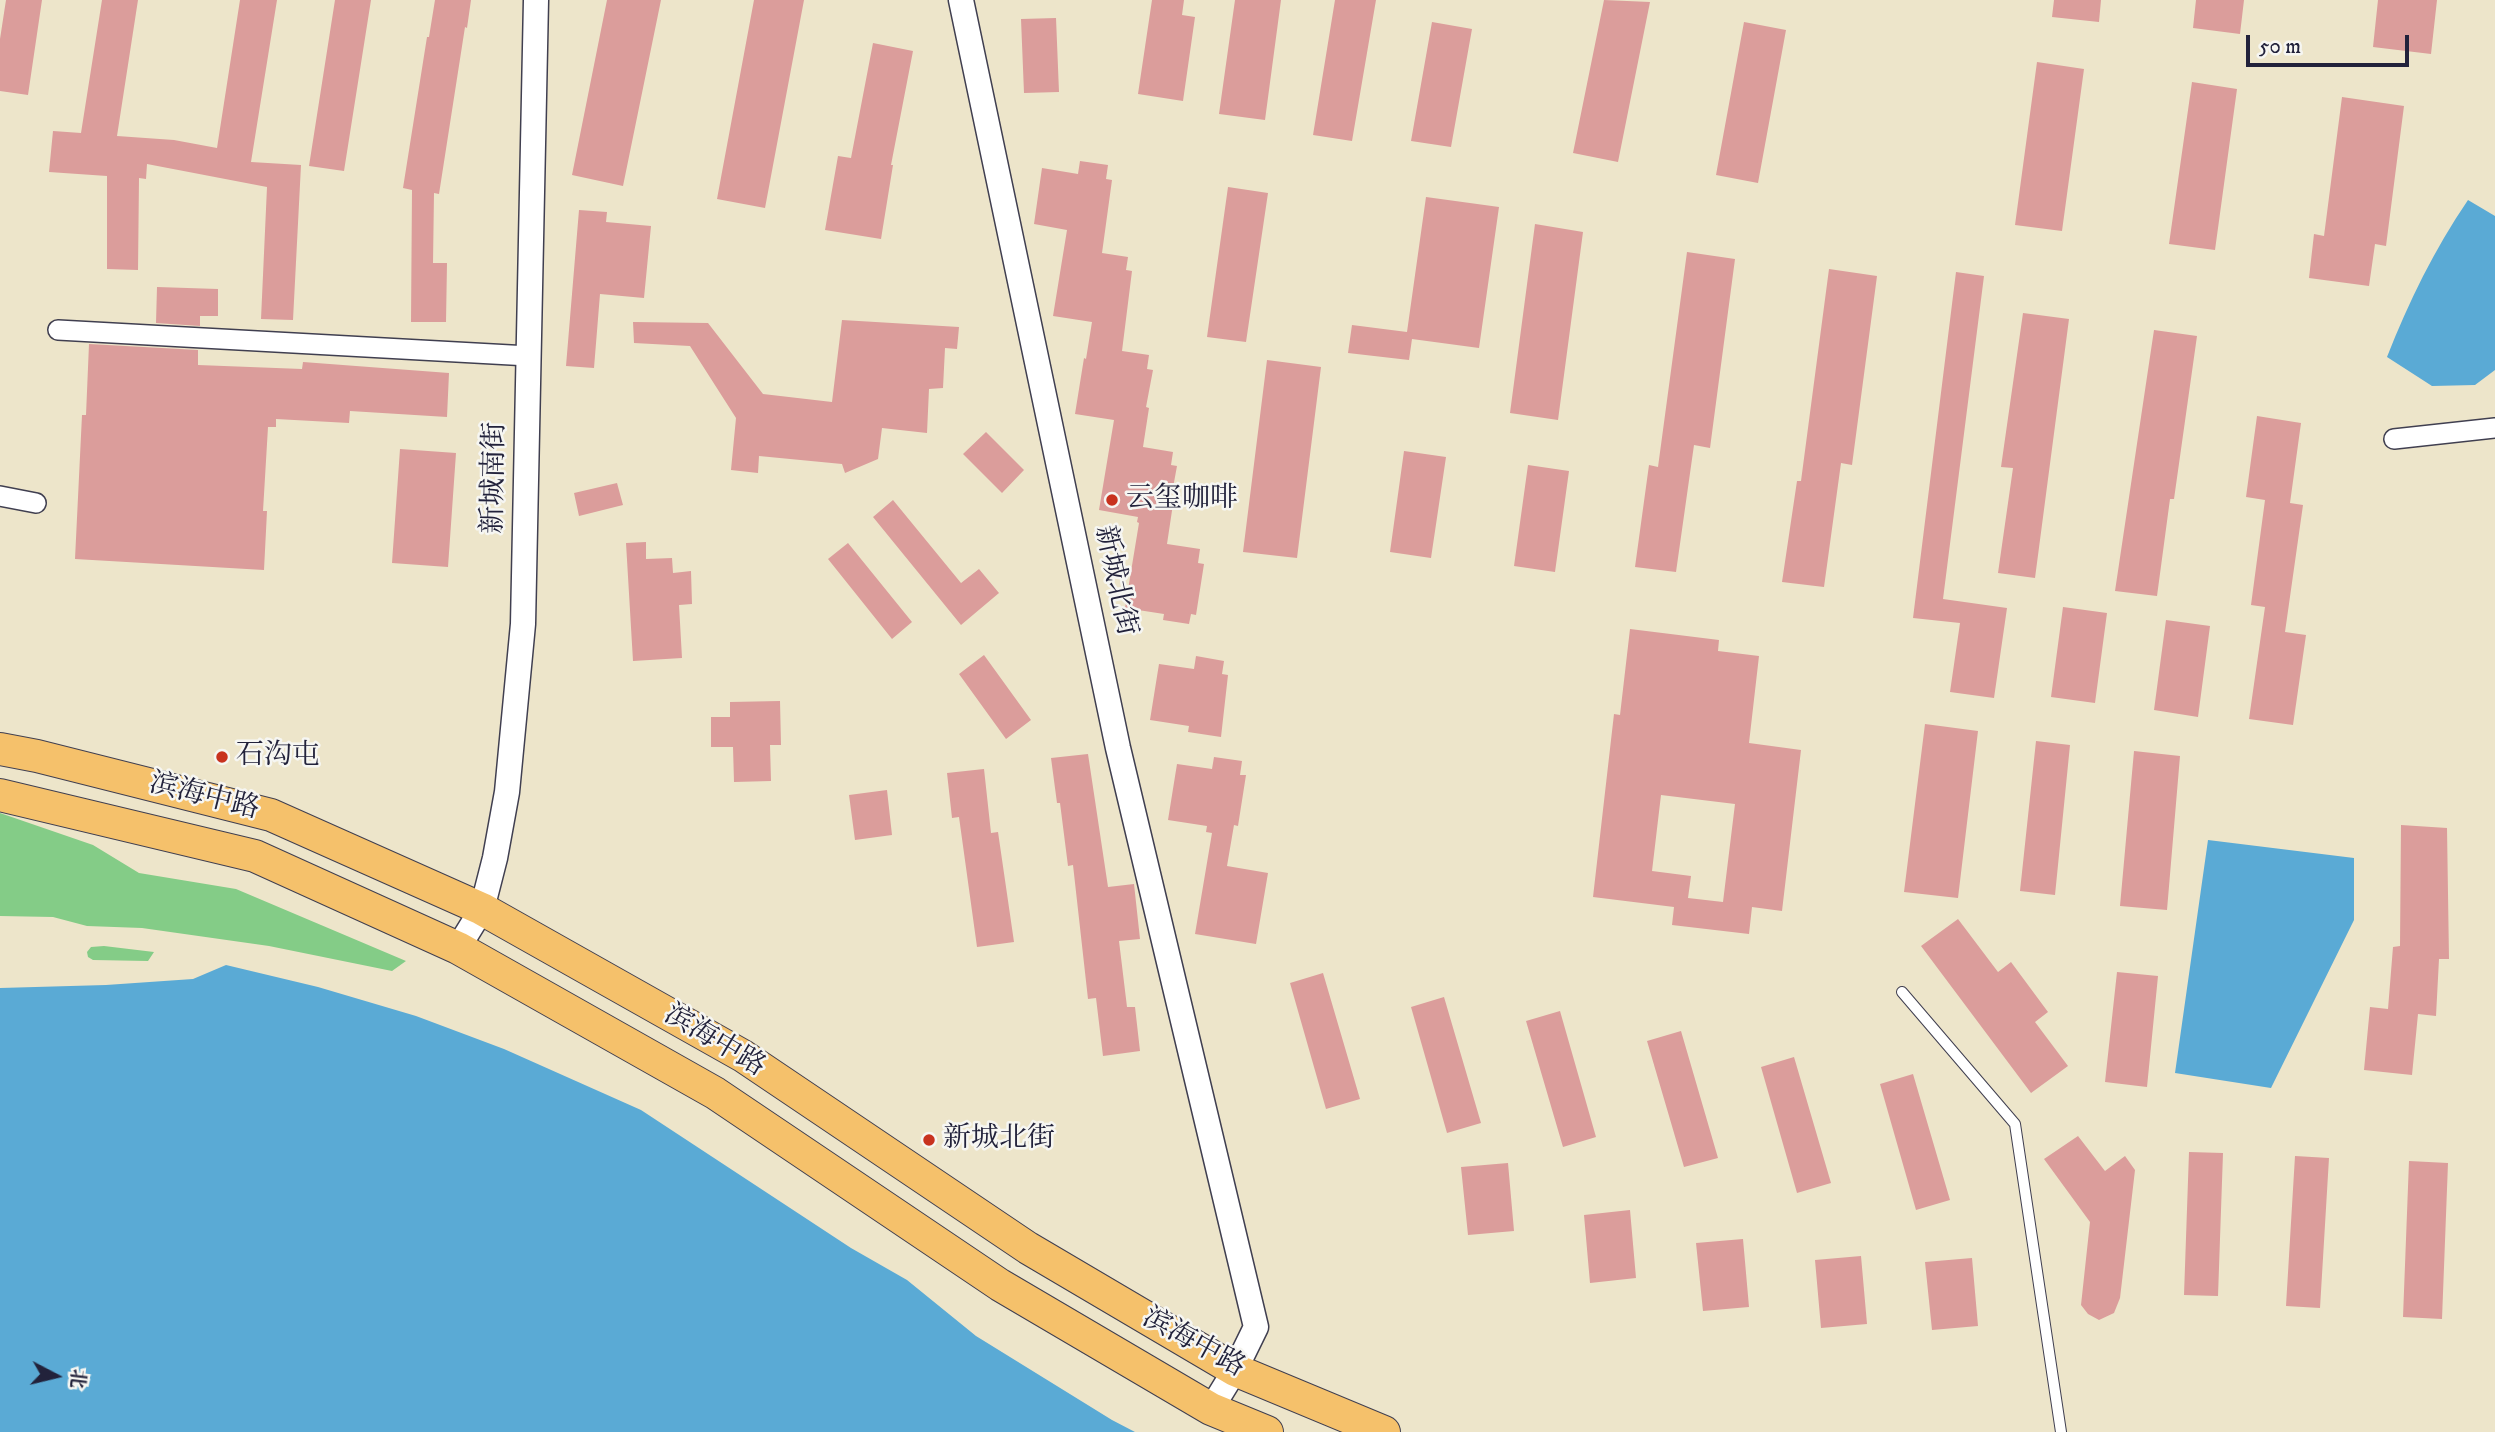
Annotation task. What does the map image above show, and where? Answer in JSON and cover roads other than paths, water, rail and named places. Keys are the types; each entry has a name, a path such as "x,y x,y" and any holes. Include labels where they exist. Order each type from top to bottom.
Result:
{"main road":[{"name":"滨海中路","path":"0,749 271,814 482,909 743,1056 1028,1248 1235,1370 1384,1432"},
{"name":"滨海中路","path":"0,795 254,856 458,948 716,1093 1000,1284 1211,1409 1267,1432"}],"street":[{"name":"新城南街","path":"458,948 482,909 495,858 508,792 523,624 536,0"},
{"name":"新城北街","path":"961,0 1118,748 1255,1327 1235,1370 1211,1409"},
{"path":"58,330 528,356"},
{"path":"2394,439 2495,428"},
{"path":"0,496 36,503"}],"lane":[{"path":"1902,992 2015,1124 2061,1432"}],"water":[{"path":"2468,200 2495,216 2495,370 2475,385 2432,386 2387,357 2423,276"},
{"path":"2208,840 2354,858 2354,920 2271,1088 2175,1073"},
{"path":"226,965 318,987 416,1016 504,1049 641,1110 851,1248 907,1280 976,1336 1135,1432 0,1432 0,988 193,979"}],"place":[{"name":"云玺咖啡","path":"1112,500"},
{"name":"石沟屯","path":"222,757"},
{"name":"新城北街","path":"929,1140"}]}
